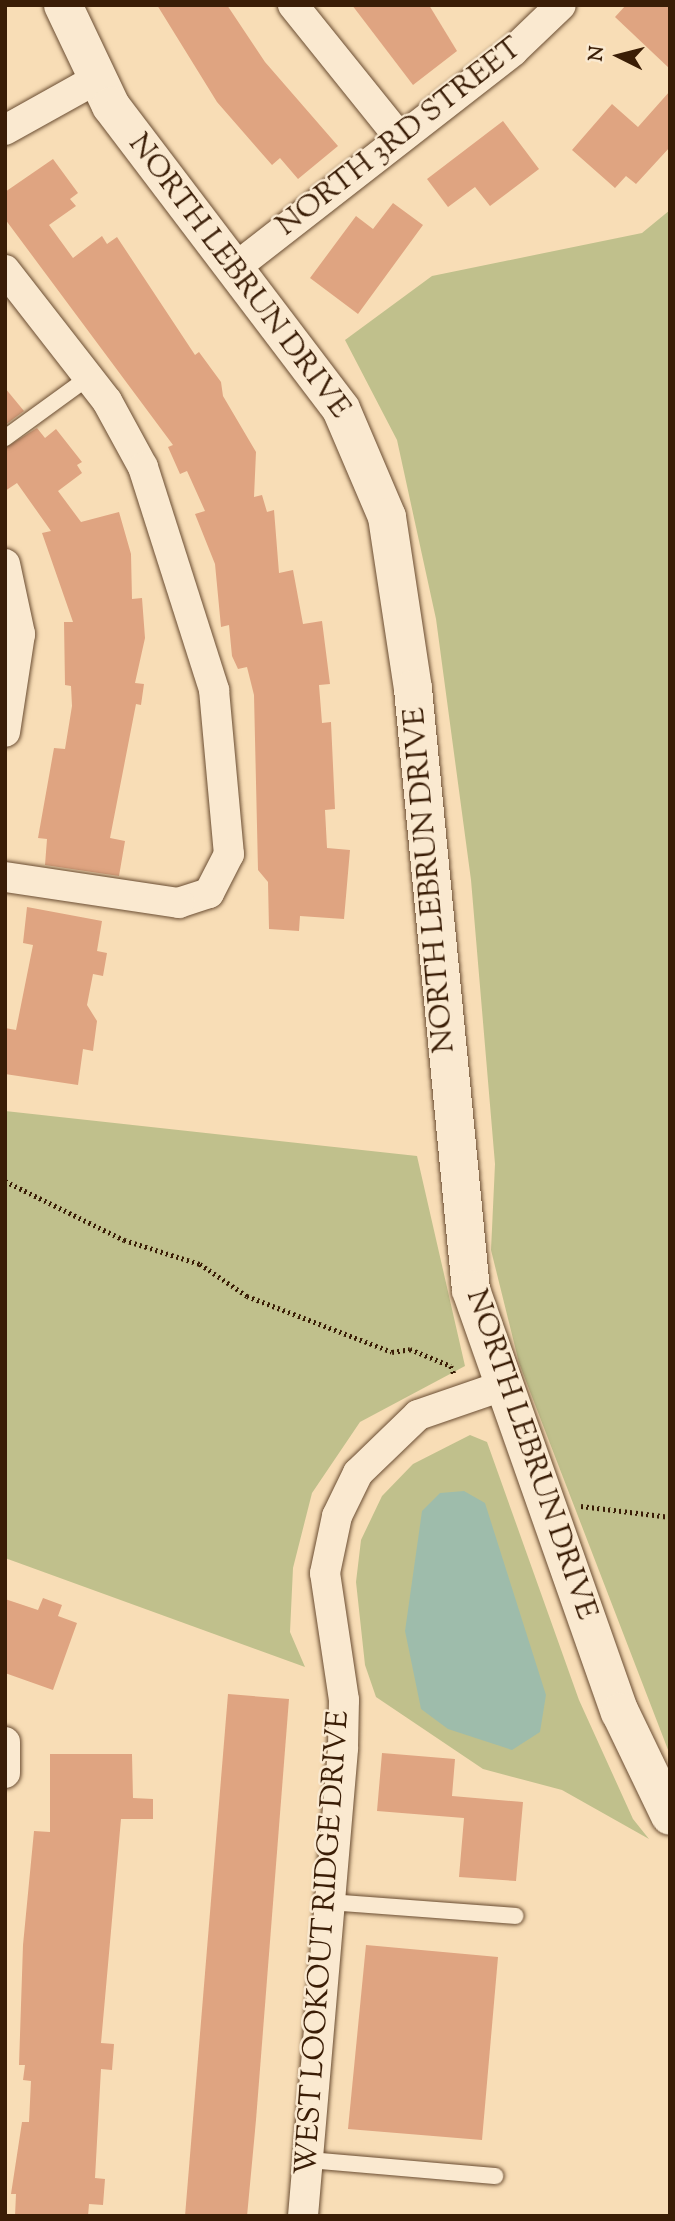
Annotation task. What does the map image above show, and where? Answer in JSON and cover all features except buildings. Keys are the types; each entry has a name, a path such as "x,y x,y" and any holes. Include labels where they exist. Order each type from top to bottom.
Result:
{"street":[{"name":"NORTH LEBRUN DRIVE","path":"63,5 95,80 341,409 387,517 413,689 460,1213 471,1290 502,1386 620,1713 670,1816"},
{"path":"293,5 400,138"},
{"name":"NORTH 3RD STREET","path":"236,267 513,51 561,5"},
{"path":"5,130 95,80"},
{"path":"5,270 89,377 143,467 206,662 229,854 209,893 179,903 5,877"},
{"path":"5,564 20,634 5,732"},
{"name":"WEST LOOKOUT RIDGE DRIVE","path":"303,2216 344,1700 325,1573 337,1517 358,1473 383,1443 418,1415 462,1396 502,1386"},
{"path":"5,1742 5,1773"}],"lane":[{"path":"5,438 89,377"},
{"path":"330,1902 515,1916"},
{"path":"308,2160 495,2176"}],"path":[{"path":"5,1181 124,1241 200,1264 247,1296 392,1352 410,1349 451,1366 462,1396"},
{"path":"546,1508 589,1505 670,1517"}],"green space":[{"path":"670,210 670,1755 519,1363 491,1250 495,1164 471,880 436,619 397,440 345,340 432,276 642,233"},
{"path":"5,1111 417,1156 465,1366 360,1422 312,1493 293,1568 290,1632 305,1667 5,1558"},
{"path":"470,1435 487,1442 579,1700 633,1819 649,1839 562,1790 483,1769 376,1697 365,1665 356,1582 361,1540 382,1496 413,1464"}],"shaded area":[{"path":"464,1491 485,1503 546,1695 540,1732 512,1750 448,1729 421,1709 405,1631 422,1511 440,1493"}]}
